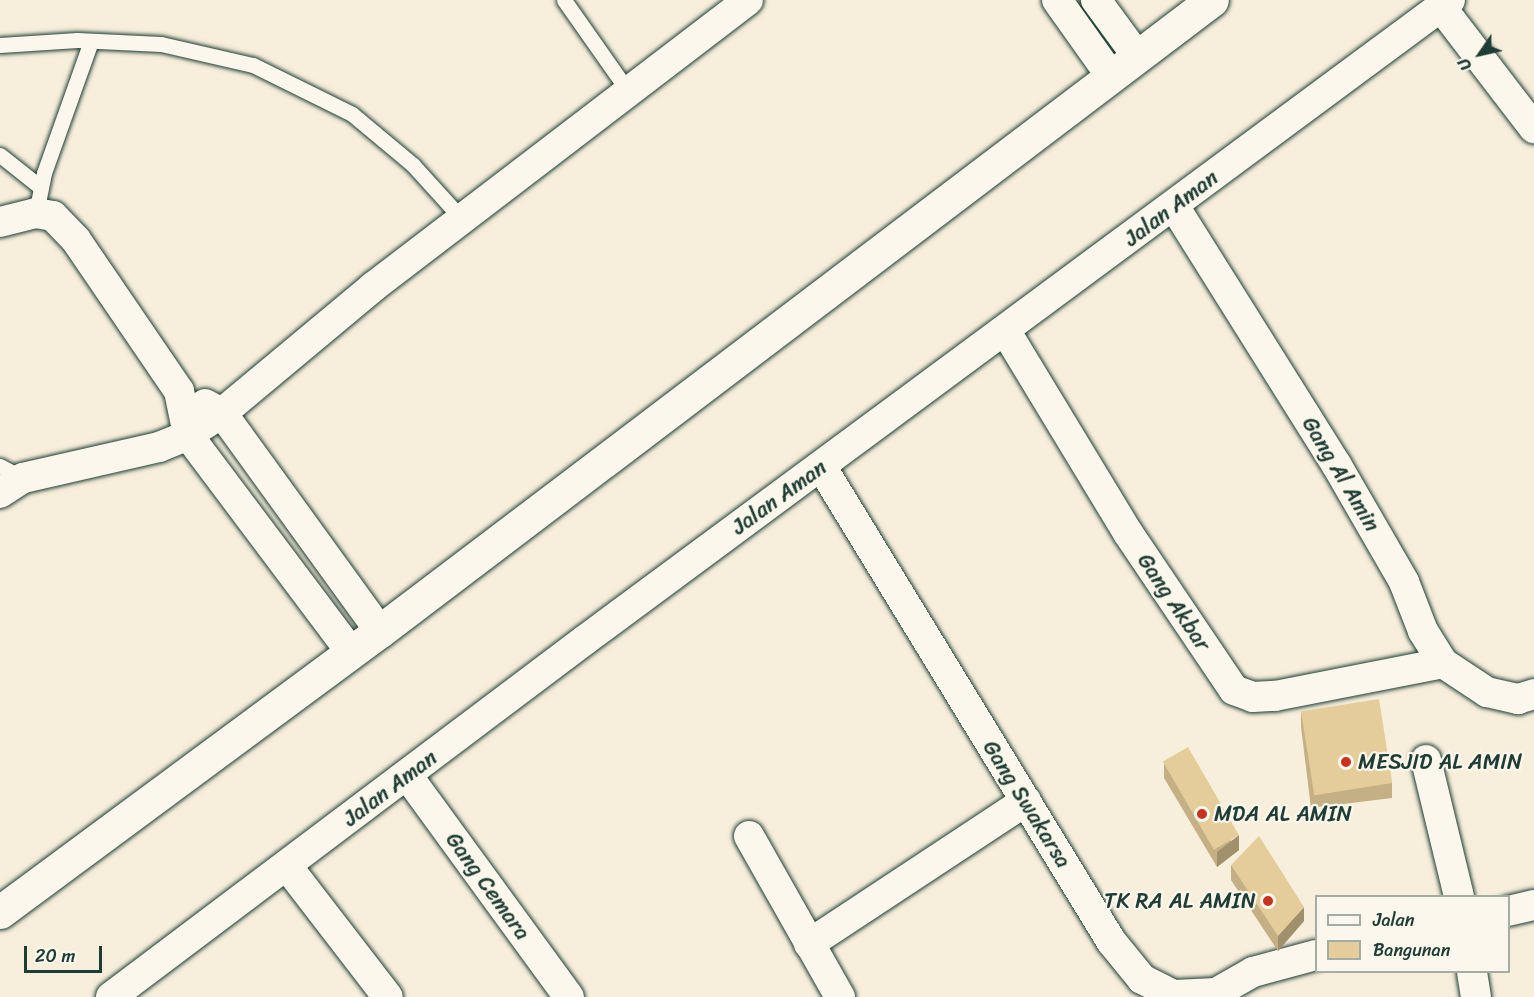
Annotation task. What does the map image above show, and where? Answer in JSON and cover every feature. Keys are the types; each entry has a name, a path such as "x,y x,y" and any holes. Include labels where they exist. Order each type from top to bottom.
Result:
{"street":[{"path":"8,479 66,466 130,456 188,435 222,413 254,383 462,219 748,0"},
{"path":"1057,0 1111,76"},
{"path":"1096,0 1137,56"},
{"path":"0,912 380,631 1212,0"},
{"path":"1446,4 1534,128"},
{"name":"Jalan Aman","path":"120,995 407,775 1446,4"},
{"path":"0,222 38,200 76,240 178,390 188,435 351,652"},
{"name":"Gang Al Amin","path":"1174,206 1336,464 1404,582 1423,631 1443,663 1486,692 1518,699 1534,694"},
{"name":"Gang Akbar","path":"1005,330 1128,533 1233,690 1253,697 1275,696 1443,663"},
{"path":"178,390 222,413 380,631"},
{"name":"Gang Swakarsa","path":"821,466 1111,942 1156,993 1218,995 1253,972 1315,956"},
{"path":"1426,760 1459,895"},
{"name":"Gang Cemara","path":"407,775 569,997"},
{"path":"809,944 1026,801"},
{"path":"749,837 840,997"},
{"path":"287,866 388,997"},
{"path":"1510,911 1534,905"},
{"path":"1472,973 1476,997"}],"lane":[{"path":"564,0 628,91"},
{"path":"38,200 91,41"},
{"path":"0,45 91,41 160,44 253,64 352,114 413,165 462,219"},
{"path":"0,155 38,200"}],"building":[{"name":"MESJID AL AMIN","path":"1379,699 1392,783 1314,795 1301,711"},
{"name":"MDA AL AMIN","path":"1188,747 1239,835 1214,850 1163,762"},
{"name":"TK RA AL AMIN","path":"1259,836 1304,907 1278,936 1231,865"}],"place":[{"name":"MESJID AL AMIN","path":"1346,762"},
{"name":"MDA AL AMIN","path":"1202,814"},
{"name":"TK RA AL AMIN","path":"1268,901"}]}
